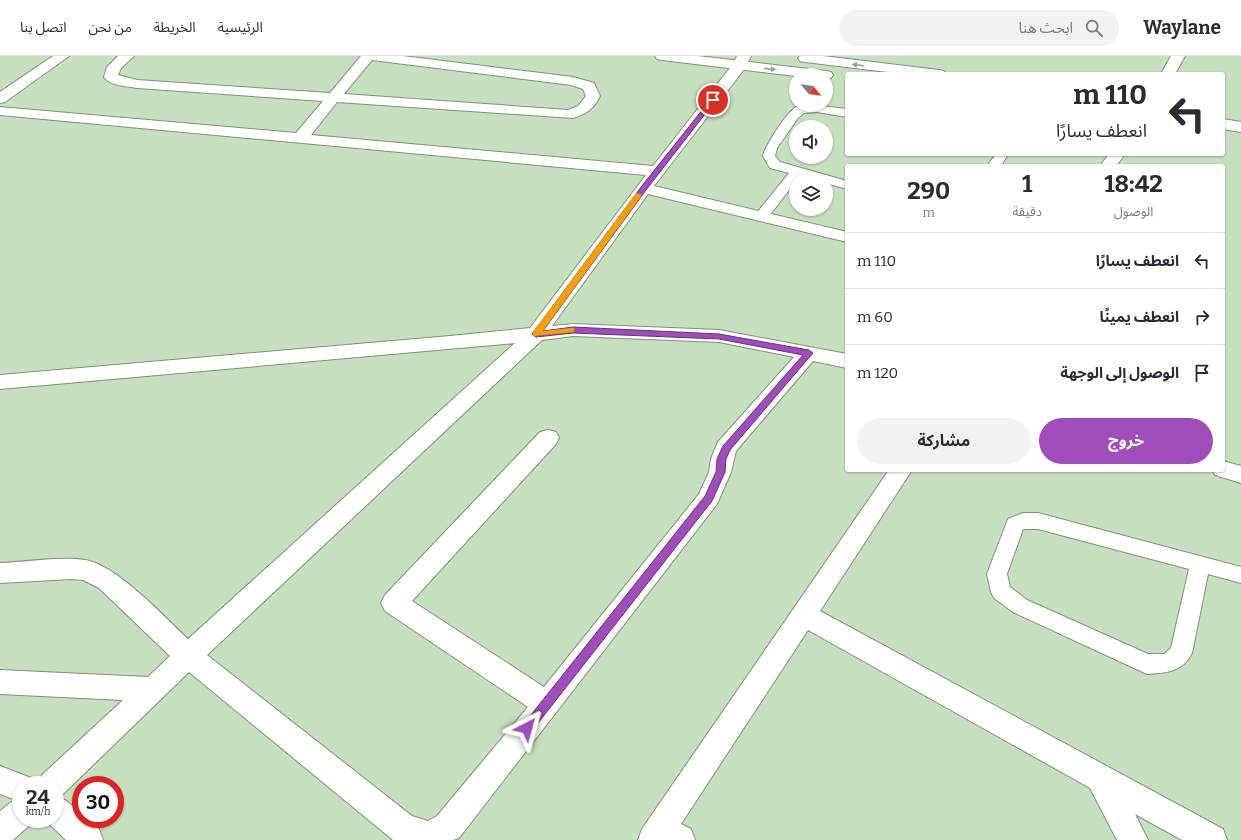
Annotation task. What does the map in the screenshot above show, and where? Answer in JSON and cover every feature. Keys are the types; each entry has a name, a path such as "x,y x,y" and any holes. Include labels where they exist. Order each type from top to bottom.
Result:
{"street":[{"path":"0,98 62,56"},
{"path":"127,56 117,62 111,72 111,77 120,81 137,84 333,98 568,114 579,112 590,103 593,96 589,86 573,81 368,56 333,98 300,138"},
{"path":"662,56 742,61 789,69"},
{"path":"1169,72 1178,56"},
{"path":"791,57 922,72"},
{"path":"61,776 188,656 536,334 644,188 742,61"},
{"path":"0,111 657,171"},
{"path":"1225,124 1241,127"},
{"path":"644,188 845,237"},
{"path":"0,382 573,330 719,336 845,361"},
{"path":"0,573 71,569 86,570 108,581 188,656 404,829 428,836 448,827 547,704 709,498 720,472 722,459 726,448 809,353"},
{"path":"547,704 394,603 548,438"},
{"path":"1225,470 1241,475"},
{"path":"665,836 804,615 900,472"},
{"path":"804,615 1212,840"},
{"path":"0,682 153,689"},
{"path":"1100,778 1133,840"},
{"path":"0,780 12,785"},
{"path":"64,818 88,840"},
{"path":"0,831 12,821"}],"lane":[{"path":"801,172 776,165 769,156 771,148 794,115 800,110 817,108 845,113"},
{"path":"761,216 797,171"},
{"path":"833,181 845,184"},
{"path":"1200,564 1181,653 1168,663 1147,664 1020,606 1001,592 997,574 1015,524 1023,521 1038,521 1200,564 1241,575"}],"slow traffic":[{"path":"571,330 536,334 639,195"}],"route":[{"path":"527,728 709,498 720,472 722,459 726,448 809,353 719,336 573,330 536,334 644,188 713,100"}]}
